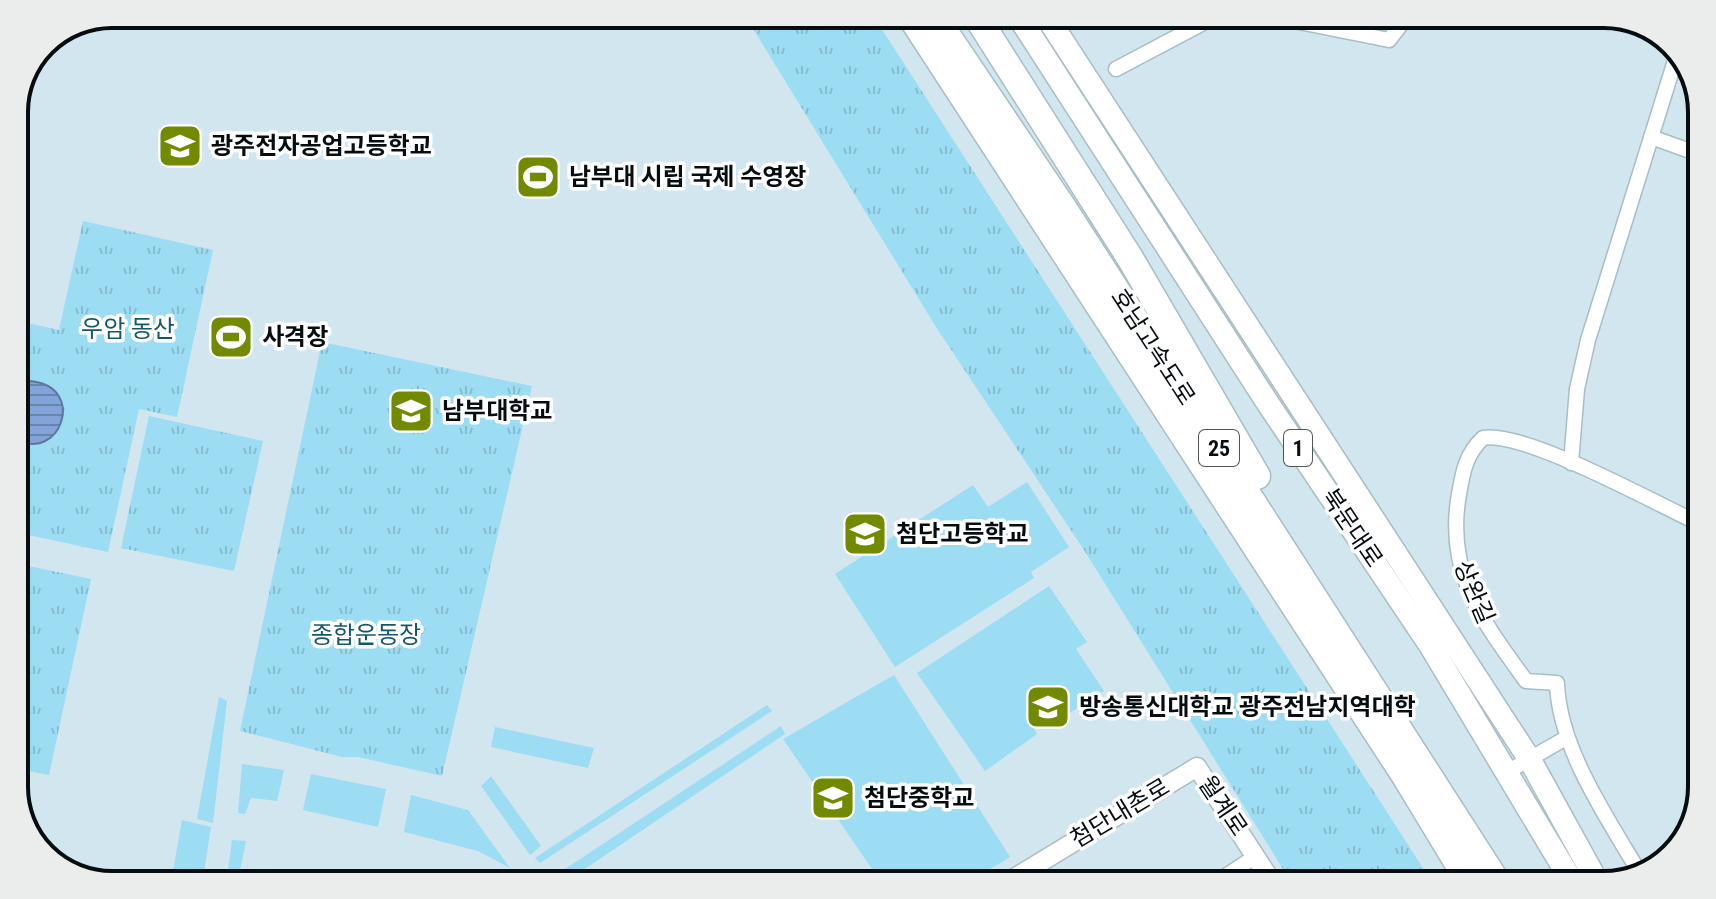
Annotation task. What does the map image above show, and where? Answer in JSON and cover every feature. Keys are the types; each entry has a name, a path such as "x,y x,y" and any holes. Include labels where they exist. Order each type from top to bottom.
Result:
{"highway":[{"name":"호남고속도로","path":"918,28 1405,776 1463,871"},
{"name":"호남고속도로","path":"942,28 1064,209 1490,871"},
{"path":"984,28 1130,258 1282,519 1374,663 1423,763"}],"main road":[{"name":"북문대로","path":"1026,28 1267,402 1430,645 1566,871"},
{"name":"북문대로","path":"1054,28 1530,760 1591,871"}],"street":[{"path":"1116,69 1194,28"},
{"path":"1329,28 1389,40 1398,28"},
{"path":"1571,463 1577,389 1588,340 1674,65"},
{"path":"1651,137 1688,150"},
{"name":"상완길","path":"1636,865 1566,738 1558,713 1557,683 1526,681 1470,595 1456,550 1464,464 1483,438 1497,435 1571,463 1688,518"},
{"path":"1507,772 1566,738"},
{"name":"월계로","path":"1197,767 1265,871"},
{"name":"첨단내촌로","path":"1026,871 1197,767"},
{"path":"1233,871 1256,856"}],"green space":[{"path":"753,28 881,28 1425,871 1284,871 1084,550 936,327"},
{"name":"우암 동산","path":"83,221 213,250 177,417 139,409 108,552 28,535 28,323 59,330"},
{"name":"종합운동장","path":"322,342 532,386 442,776 358,757 342,757 240,731"},
{"path":"149,416 263,441 234,571 121,548"},
{"path":"1027,482 1069,547 1031,572 1034,578 895,667 835,574 973,485 988,507"},
{"path":"28,566 91,579 49,775 28,771"},
{"path":"1049,586 1087,642 1076,649 1104,691 1065,716 1062,711 1034,729 1037,734 985,771 917,673"},
{"path":"894,675 1010,857 987,871 873,871 783,739"},
{"path":"219,697 227,701 213,823 197,819"},
{"path":"767,705 772,711 540,863 535,858"},
{"path":"781,726 785,734 582,871 562,871"},
{"path":"495,727 594,748 588,768 491,747"},
{"path":"242,764 284,770 277,801 251,798 245,814 238,813"},
{"path":"311,774 386,789 378,827 303,810"},
{"path":"491,776 541,846 530,855 481,786"},
{"path":"411,795 468,810 510,868 478,851 404,832"},
{"path":"182,820 211,827 204,871 173,871"},
{"path":"232,840 246,841 240,871 228,871"}],"shaded area":[{"path":"28,381 47,386 58,396 63,408 55,433 44,441 30,444 28,443"}],"place":[{"name":"광주전자공업고등학교","path":"180,146"},
{"name":"남부대 시립 국제 수영장","path":"538,177"},
{"name":"사격장","path":"231,337"},
{"name":"남부대학교","path":"411,411"},
{"name":"첨단고등학교","path":"865,534"},
{"name":"방송통신대학교 광주전남지역대학","path":"1048,707"},
{"name":"첨단중학교","path":"833,798"}]}
